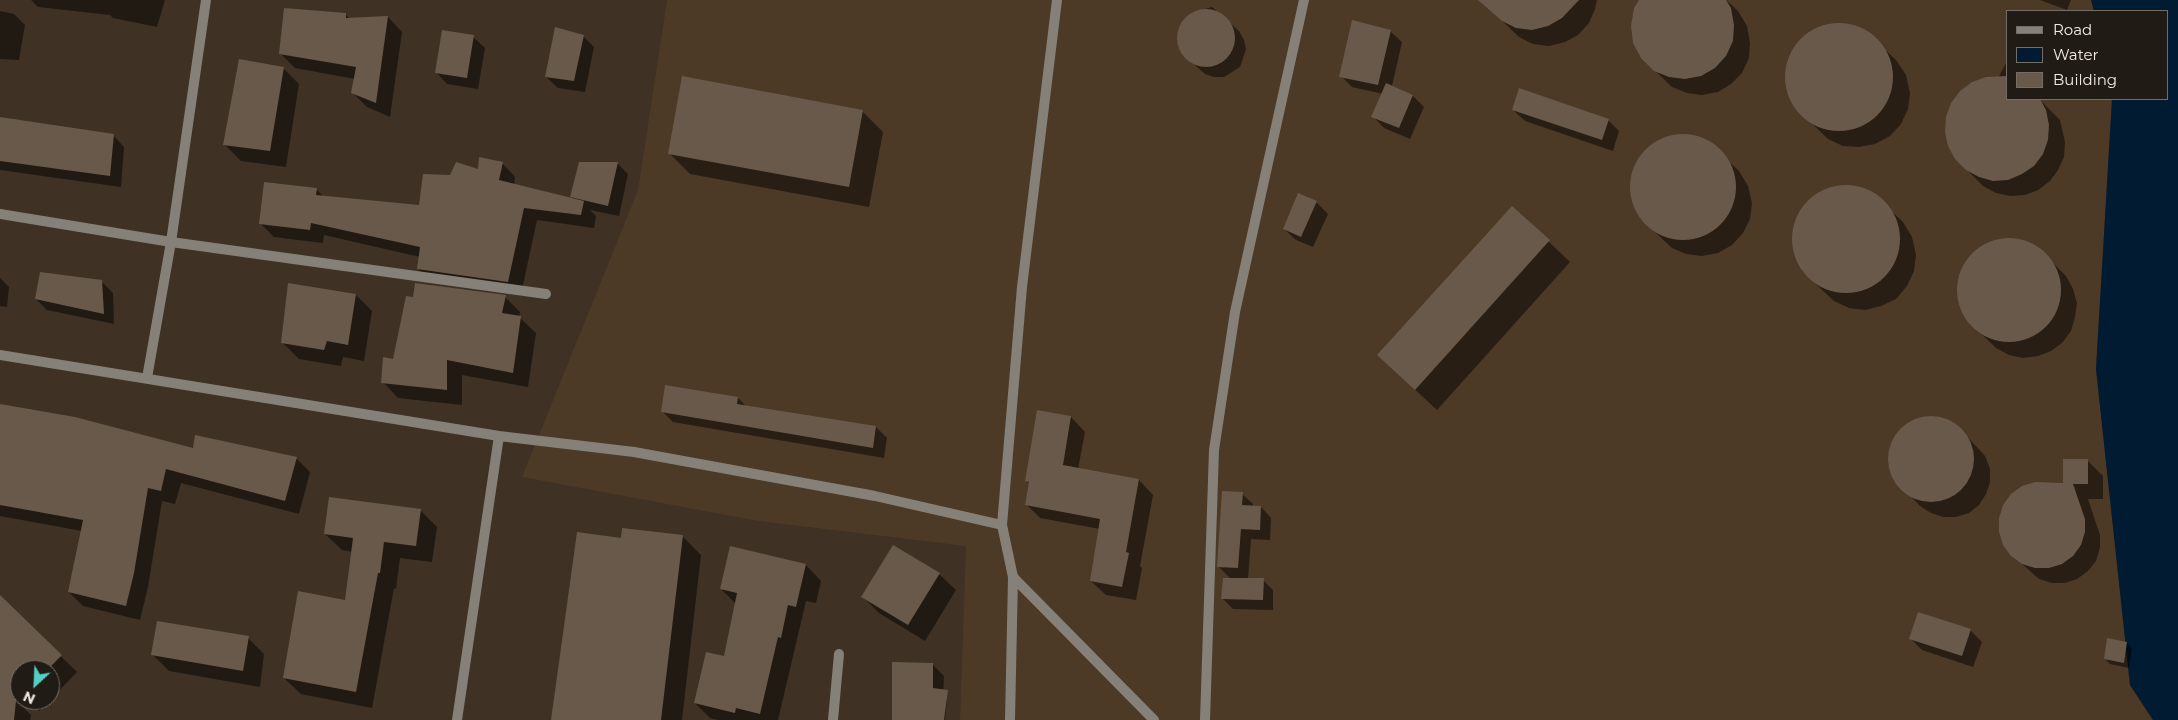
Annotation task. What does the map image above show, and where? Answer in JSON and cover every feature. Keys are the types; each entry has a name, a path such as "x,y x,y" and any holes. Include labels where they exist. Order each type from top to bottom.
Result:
{"street":[{"path":"147,378 171,242 206,0"},
{"path":"1010,720 1014,577 1002,525 1022,287 1057,0"},
{"path":"1205,720 1214,450 1235,312 1304,0"},
{"path":"0,214 171,242 546,294"},
{"path":"0,355 499,436 634,452 875,496 1002,525"},
{"path":"458,720 499,436"},
{"path":"1014,577 1154,720"},
{"path":"834,720 840,654"}],"shaded area":[{"path":"667,0 2091,0 2094,10 2006,10 2006,100 2112,100 2096,369 2130,685 2153,720 960,720 966,546 758,521 522,477 638,190"}],"water":[{"path":"2091,0 2178,0 2178,720 2153,720 2130,685 2096,369 2112,100 2168,100 2168,10 2094,10"}],"building":[{"path":"1478,0 1579,0 1562,18 1548,26 1532,30 1516,28 1502,21"},
{"path":"1639,0 1726,0 1731,8 1734,25 1733,41 1726,56 1715,68 1701,76 1685,79 1669,77 1654,71 1641,58 1633,43 1631,26 1634,8"},
{"path":"284,8 346,13 346,18 388,16 376,103 351,93 356,67 279,54"},
{"path":"1206,9 1217,11 1230,22 1235,38 1233,49 1222,62 1206,67 1195,65 1182,54 1177,38 1179,27 1190,14"},
{"path":"1352,20 1391,30 1378,85 1339,77"},
{"path":"1839,23 1860,27 1877,39 1889,56 1893,77 1889,98 1877,115 1860,127 1839,131 1818,127 1801,115 1789,98 1785,77 1789,56 1801,39 1818,27"},
{"path":"555,27 584,35 574,81 545,77"},
{"path":"442,30 474,35 467,78 435,73"},
{"path":"239,59 284,67 270,151 223,145"},
{"path":"682,76 863,110 849,187 668,154"},
{"path":"2006,76 2006,100 2041,100 2046,110 2049,125 2048,140 2043,154 2034,166 2008,180 1993,181 1979,177 1966,170 1955,159 1948,146 1945,132 1946,117 1951,103 1960,91 1972,82 1986,77"},
{"path":"1386,83 1413,95 1399,128 1371,117"},
{"path":"1519,88 1609,119 1602,140 1512,110"},
{"path":"0,117 114,134 110,176 0,161"},
{"path":"1683,134 1703,138 1720,150 1732,167 1736,187 1732,207 1720,224 1703,236 1683,240 1663,236 1646,224 1634,207 1630,187 1634,167 1646,150 1663,138"},
{"path":"479,157 503,162 499,180 584,201 581,215 524,208 508,282 417,269 420,247 311,223 310,230 259,224 264,182 317,188 316,195 419,205 423,174 450,175 456,162 478,169"},
{"path":"579,162 618,162 608,206 570,197"},
{"path":"1846,185 1867,189 1884,201 1896,218 1900,239 1896,260 1884,277 1867,289 1846,293 1825,289 1808,277 1796,260 1792,239 1796,218 1808,201 1825,189"},
{"path":"1298,193 1317,201 1301,237 1283,229"},
{"path":"1512,206 1550,240 1415,390 1377,355"},
{"path":"2009,238 2029,242 2038,247 2052,261 2057,270 2061,290 2057,310 2052,319 2038,333 2029,338 2009,342 1989,338 1980,333 1966,319 1961,310 1957,290 1961,270 1966,261 1980,247 1989,242"},
{"path":"40,272 102,280 104,314 35,299"},
{"path":"288,283 356,294 348,345 327,341 324,350 281,343"},
{"path":"415,283 506,295 502,313 521,316 513,373 447,360 447,390 381,383 383,357 393,359 406,296 413,297"},
{"path":"665,385 738,397 737,404 876,426 873,448 661,412"},
{"path":"0,404 75,417 193,448 195,435 297,457 285,501 166,469 161,491 148,488 134,573 126,606 68,592 83,520 0,505"},
{"path":"1037,410 1071,416 1063,465 1139,479 1126,552 1129,553 1122,587 1090,581 1100,519 1025,505 1029,482 1025,481"},
{"path":"1931,416 1947,420 1961,429 1970,443 1974,459 1970,475 1961,489 1947,498 1931,502 1915,498 1901,489 1892,475 1888,459 1892,443 1901,429 1915,420"},
{"path":"2063,459 2088,459 2088,484 2073,484 2085,519 2085,532 2081,545 2073,556 2062,564 2049,568 2035,568 2022,564 2011,556 2003,545 1999,532 1999,518 2003,505 2011,494 2022,486 2035,482 2063,483"},
{"path":"1222,491 1243,492 1242,505 1261,506 1260,530 1241,529 1238,568 1217,567"},
{"path":"329,497 421,509 416,546 384,542 380,573 378,573 356,692 283,678 298,591 345,600 353,538 324,534"},
{"path":"622,528 683,535 661,720 551,720 577,532 621,538"},
{"path":"893,545 940,573 908,625 861,597"},
{"path":"730,546 806,564 796,607 788,605 781,638 778,637 760,714 736,708 735,713 694,703 706,652 724,656 737,593 720,589"},
{"path":"1223,578 1264,578 1263,600 1221,599"},
{"path":"0,595 62,655 57,660 10,660 10,710 15,710 14,720 0,720"},
{"path":"1918,612 1971,629 1962,656 1909,639"},
{"path":"157,621 249,636 243,671 151,655"},
{"path":"2107,638 2127,642 2124,663 2104,659"},
{"path":"892,662 933,663 933,688 948,690 944,720 892,720"}]}
